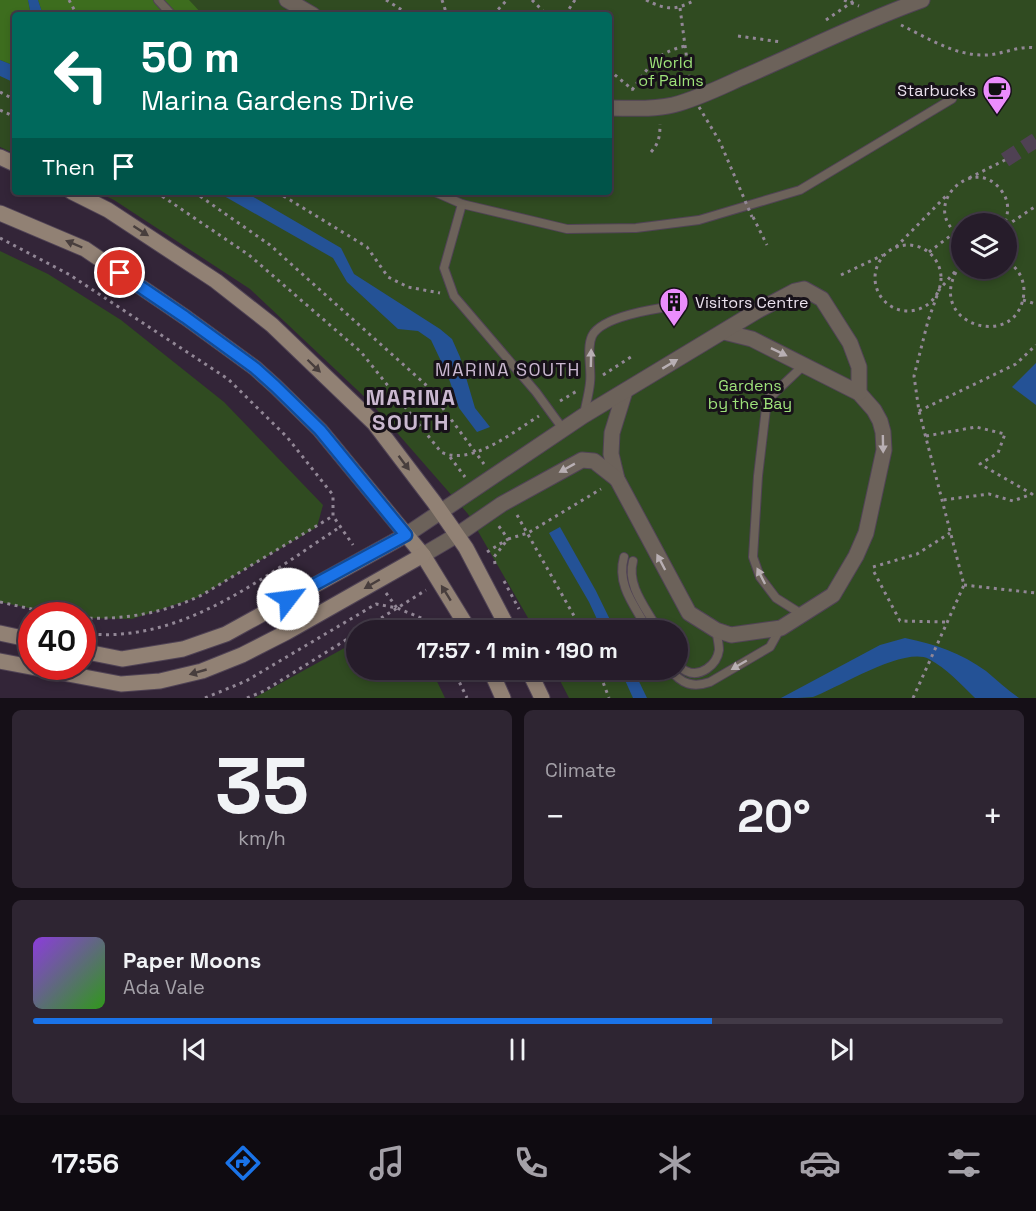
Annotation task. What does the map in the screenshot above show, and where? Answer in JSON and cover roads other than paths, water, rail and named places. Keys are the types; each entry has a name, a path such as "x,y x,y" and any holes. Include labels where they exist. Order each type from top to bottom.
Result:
{"main road":[{"path":"78,195 108,210 206,275 272,325 374,423 474,560 504,620"},
{"path":"0,213 85,249 255,368 320,430 423,555 463,620"},
{"path":"96,654 122,659 183,649 215,638 406,535"},
{"path":"0,661 121,684 160,681 202,671 242,656 423,555"},
{"path":"0,633 18,637"},
{"path":"495,680 504,698"},
{"path":"533,680 542,698"}],"street":[{"path":"287,0 308,12"},
{"path":"612,108 656,108 696,103 879,15 922,0"},
{"path":"406,535 583,416 757,311 795,291 804,289 822,299 850,343 859,367 860,393"},
{"path":"625,391 612,433 611,454 617,479 689,613 716,630 731,635 781,628 803,615 832,595 856,556 866,534 884,450 880,421 860,393 752,339 724,332"},
{"path":"423,555 508,500 582,460 594,460 617,479"}],"lane":[{"path":"158,0 169,12"},
{"path":"442,195 462,204 567,229 636,228 699,220 800,190 952,99"},
{"path":"462,204 444,268 454,296 536,392 563,429"},
{"path":"583,416 590,382 592,337 598,328 609,321 682,305"},
{"path":"803,615 776,598 760,577 753,557 758,476 767,400 806,364"},
{"path":"624,557 622,584 642,620"},
{"path":"633,561 630,571 633,585 652,620"},
{"path":"680,680 688,685 699,686 710,682 770,647 781,628"},
{"path":"688,672 695,673 708,669 714,663 719,651 716,630"}],"water":[{"path":"28,0 38,0 42,12 30,12"},
{"path":"0,60 12,65 12,82 0,76"},
{"path":"222,195 250,195 341,248 354,274 452,339 460,357 475,408 490,427 477,432 459,408 448,376 431,340 418,331 398,329 347,282 333,258"},
{"path":"1036,363 1036,405 1012,387"},
{"path":"560,527 610,620 597,620 549,533"},
{"path":"905,638 937,646 967,659 986,671 1019,698 975,698 942,667 929,659 918,657 888,663 813,697 781,698 880,645"},
{"path":"625,680 638,680 647,698 633,698"}],"tunnel":[{"path":"1005,160 1036,140"}],"place":[{"name":"Starbucks","path":"997,116"},
{"name":"Visitors Centre","path":"674,328"}],"district":[{"name":"MARINA SOUTH","path":"508,369"},
{"name":"MARINA SOUTH","path":"411,410"}],"park label":[{"name":"World of Palms","path":"671,71"},
{"name":"Gardens by the Bay","path":"750,394"}]}
